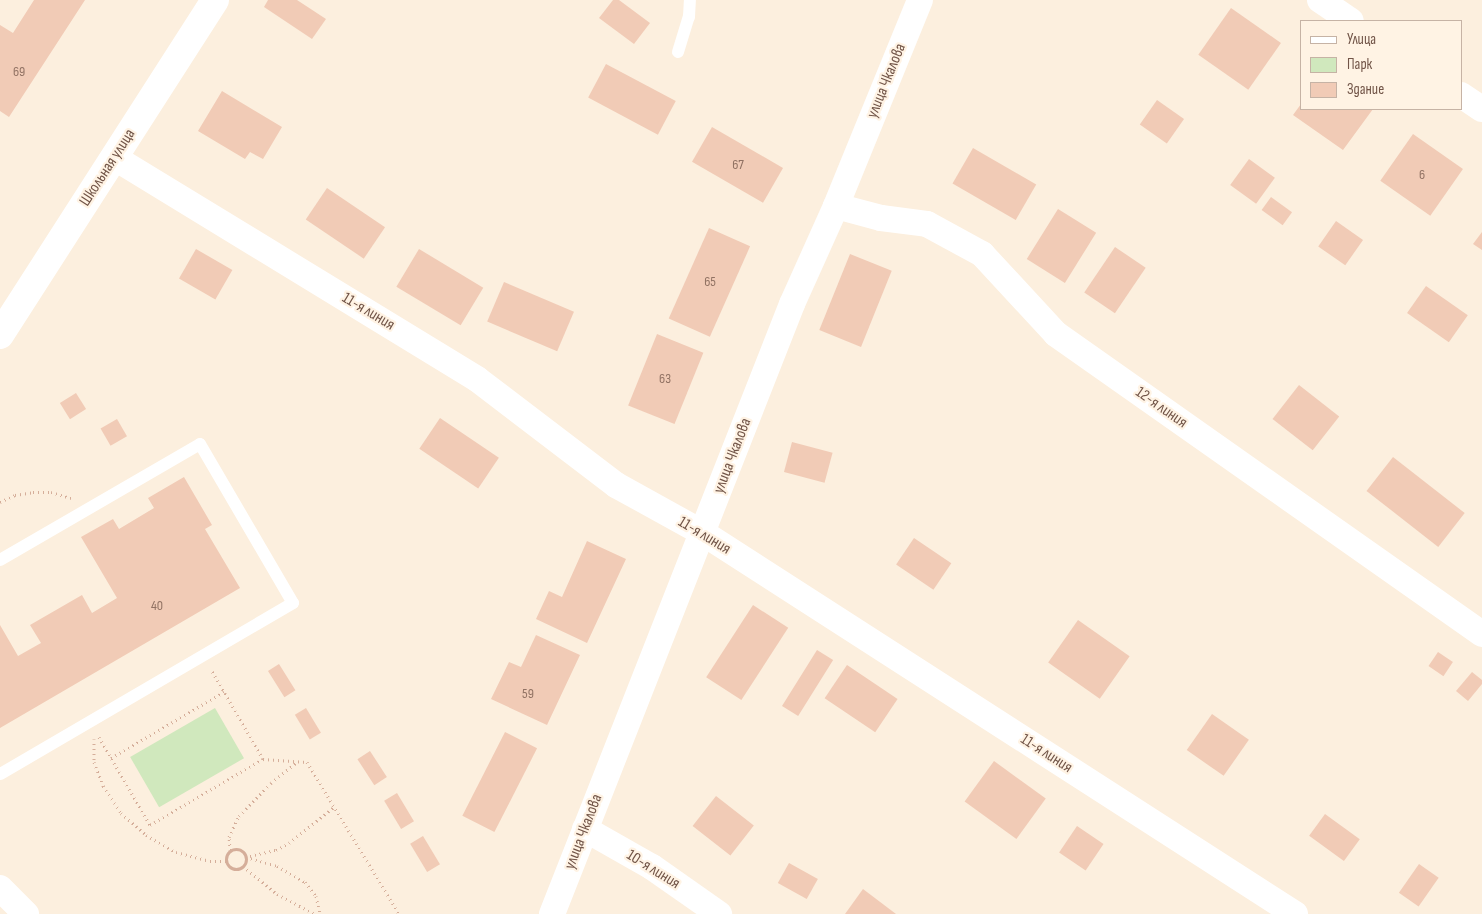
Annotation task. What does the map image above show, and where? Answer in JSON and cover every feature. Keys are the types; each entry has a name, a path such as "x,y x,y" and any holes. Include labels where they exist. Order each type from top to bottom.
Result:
{"street":[{"name":"Школьная улица","path":"0,336 215,0"},
{"name":"улица Чкалова","path":"552,914 792,304 836,206 920,0"},
{"path":"1320,0 1350,20"},
{"path":"1462,96 1482,109"},
{"name":"11-я линия","path":"115,158 478,379 616,485 703,534 1295,914"},
{"name":"12-я линия","path":"836,206 881,218 927,224 982,254 1056,334 1482,634"},
{"name":"10-я линия","path":"585,829 652,867 719,914"},
{"path":"0,888 26,914"}],"lane":[{"path":"678,52 689,17 690,0"},
{"path":"0,560 200,444 293,603 203,655 92,725 0,774"}],"path":[{"path":"0,502 15,495 51,492 68,497 88,509"},
{"path":"203,655 264,759"},
{"path":"111,758 224,692"},
{"path":"92,725 150,824 264,759 307,762 399,914"},
{"path":"92,725 94,762 103,786 121,813 146,835 176,852 210,861 226,861"},
{"path":"226,861 230,850 229,837 232,827 239,816 271,783 298,761"},
{"path":"245,857 276,850 289,843 334,806"},
{"path":"230,850 240,850 245,857 277,866 305,882 316,896 320,914"},
{"path":"243,866 245,857"},
{"path":"226,861 231,868 243,866 276,894 315,914"}],"green space":[{"path":"215,708 244,758 159,807 130,757"}],"building":[{"path":"34,0 85,0 9,117 0,111 0,25 13,33"},
{"path":"268,0 297,0 326,19 312,39 264,7"},
{"path":"613,0 619,0 650,23 634,44 599,18"},
{"path":"1231,8 1281,43 1248,90 1198,55"},
{"path":"606,64 676,101 658,135 588,98"},
{"path":"222,91 282,127 263,159 250,152 245,159 198,131"},
{"path":"1157,100 1184,119 1167,144 1140,125"},
{"path":"1300,105 1300,110 1372,110 1343,150 1293,115"},
{"path":"712,127 783,168 763,203 692,162"},
{"path":"1413,134 1463,169 1430,216 1380,181"},
{"path":"973,148 1036,184 1016,220 952,184"},
{"path":"1249,159 1275,178 1256,204 1230,185"},
{"path":"327,188 385,227 364,259 306,220"},
{"path":"1271,197 1292,212 1283,225 1262,210"},
{"path":"1058,209 1096,233 1065,283 1027,259"},
{"path":"1336,221 1363,240 1345,265 1318,246"},
{"path":"709,228 750,246 710,337 669,318"},
{"path":"1482,232 1482,250 1473,244"},
{"path":"1115,247 1146,268 1115,313 1084,293"},
{"path":"196,249 232,270 215,299 179,278"},
{"path":"419,249 483,288 461,325 396,287"},
{"path":"850,254 892,271 861,347 819,330"},
{"path":"504,282 574,312 557,351 487,322"},
{"path":"1426,286 1468,315 1449,342 1407,313"},
{"path":"657,334 703,353 675,424 628,405"},
{"path":"1299,385 1339,416 1313,450 1273,419"},
{"path":"76,393 86,409 70,419 60,403"},
{"path":"440,418 499,458 478,488 419,449"},
{"path":"117,419 127,436 111,446 101,428"},
{"path":"792,442 833,453 825,483 784,472"},
{"path":"1393,457 1465,513 1438,547 1367,491"},
{"path":"184,477 212,525 205,529 240,588 0,728 0,625 18,656 41,643 30,625 82,595 92,613 117,598 81,537 113,519 119,529 154,508 148,498"},
{"path":"914,538 951,563 933,590 896,565"},
{"path":"587,541 626,559 587,643 536,619 549,591 562,597"},
{"path":"753,605 788,628 741,700 706,677"},
{"path":"1078,620 1130,656 1100,699 1048,663"},
{"path":"536,635 580,655 547,725 491,699 509,662 521,667"},
{"path":"817,650 833,660 798,716 782,706"},
{"path":"1438,652 1453,662 1443,676 1428,666"},
{"path":"279,664 295,690 284,697 268,671"},
{"path":"847,665 898,699 875,732 825,698"},
{"path":"1472,672 1482,680 1482,684 1468,701 1456,691"},
{"path":"306,708 321,733 310,740 295,715"},
{"path":"1212,714 1249,740 1224,776 1187,750"},
{"path":"505,732 537,748 494,832 462,816"},
{"path":"370,751 387,777 374,785 357,759"},
{"path":"994,761 1046,799 1016,839 965,801"},
{"path":"397,793 414,821 401,829 384,801"},
{"path":"716,796 754,826 730,855 693,826"},
{"path":"1325,814 1360,839 1344,861 1309,836"},
{"path":"1077,826 1104,844 1086,870 1059,853"},
{"path":"423,836 440,864 427,872 410,844"},
{"path":"789,863 818,879 807,899 778,883"},
{"path":"1419,864 1439,878 1419,906 1399,893"},
{"path":"863,889 896,914 845,914"}]}
